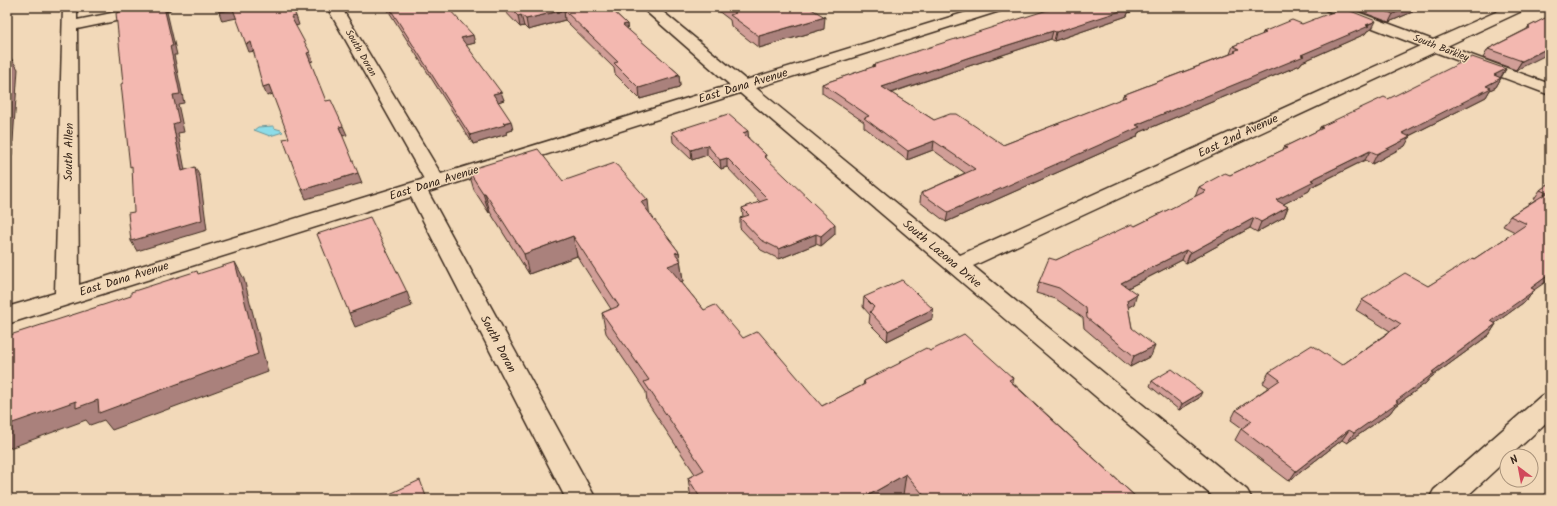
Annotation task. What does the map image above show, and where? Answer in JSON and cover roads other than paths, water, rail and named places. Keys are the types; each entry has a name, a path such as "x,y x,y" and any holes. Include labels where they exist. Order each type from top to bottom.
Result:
{"street":[{"name":"South Allen","path":"67,297 70,7"},
{"path":"70,26 164,7"},
{"name":"South Doran","path":"334,7 426,185 581,499"},
{"name":"South Lazona Drive","path":"648,7 1237,499"},
{"name":"East Dana Avenue","path":"7,316 998,7"},
{"name":"South Barkley","path":"1331,7 1550,90"},
{"name":"East 2nd Avenue","path":"956,265 1519,7"},
{"path":"1444,499 1550,403"}],"water":[{"path":"274,126 274,128 283,132 270,136 254,130 258,127"}]}
